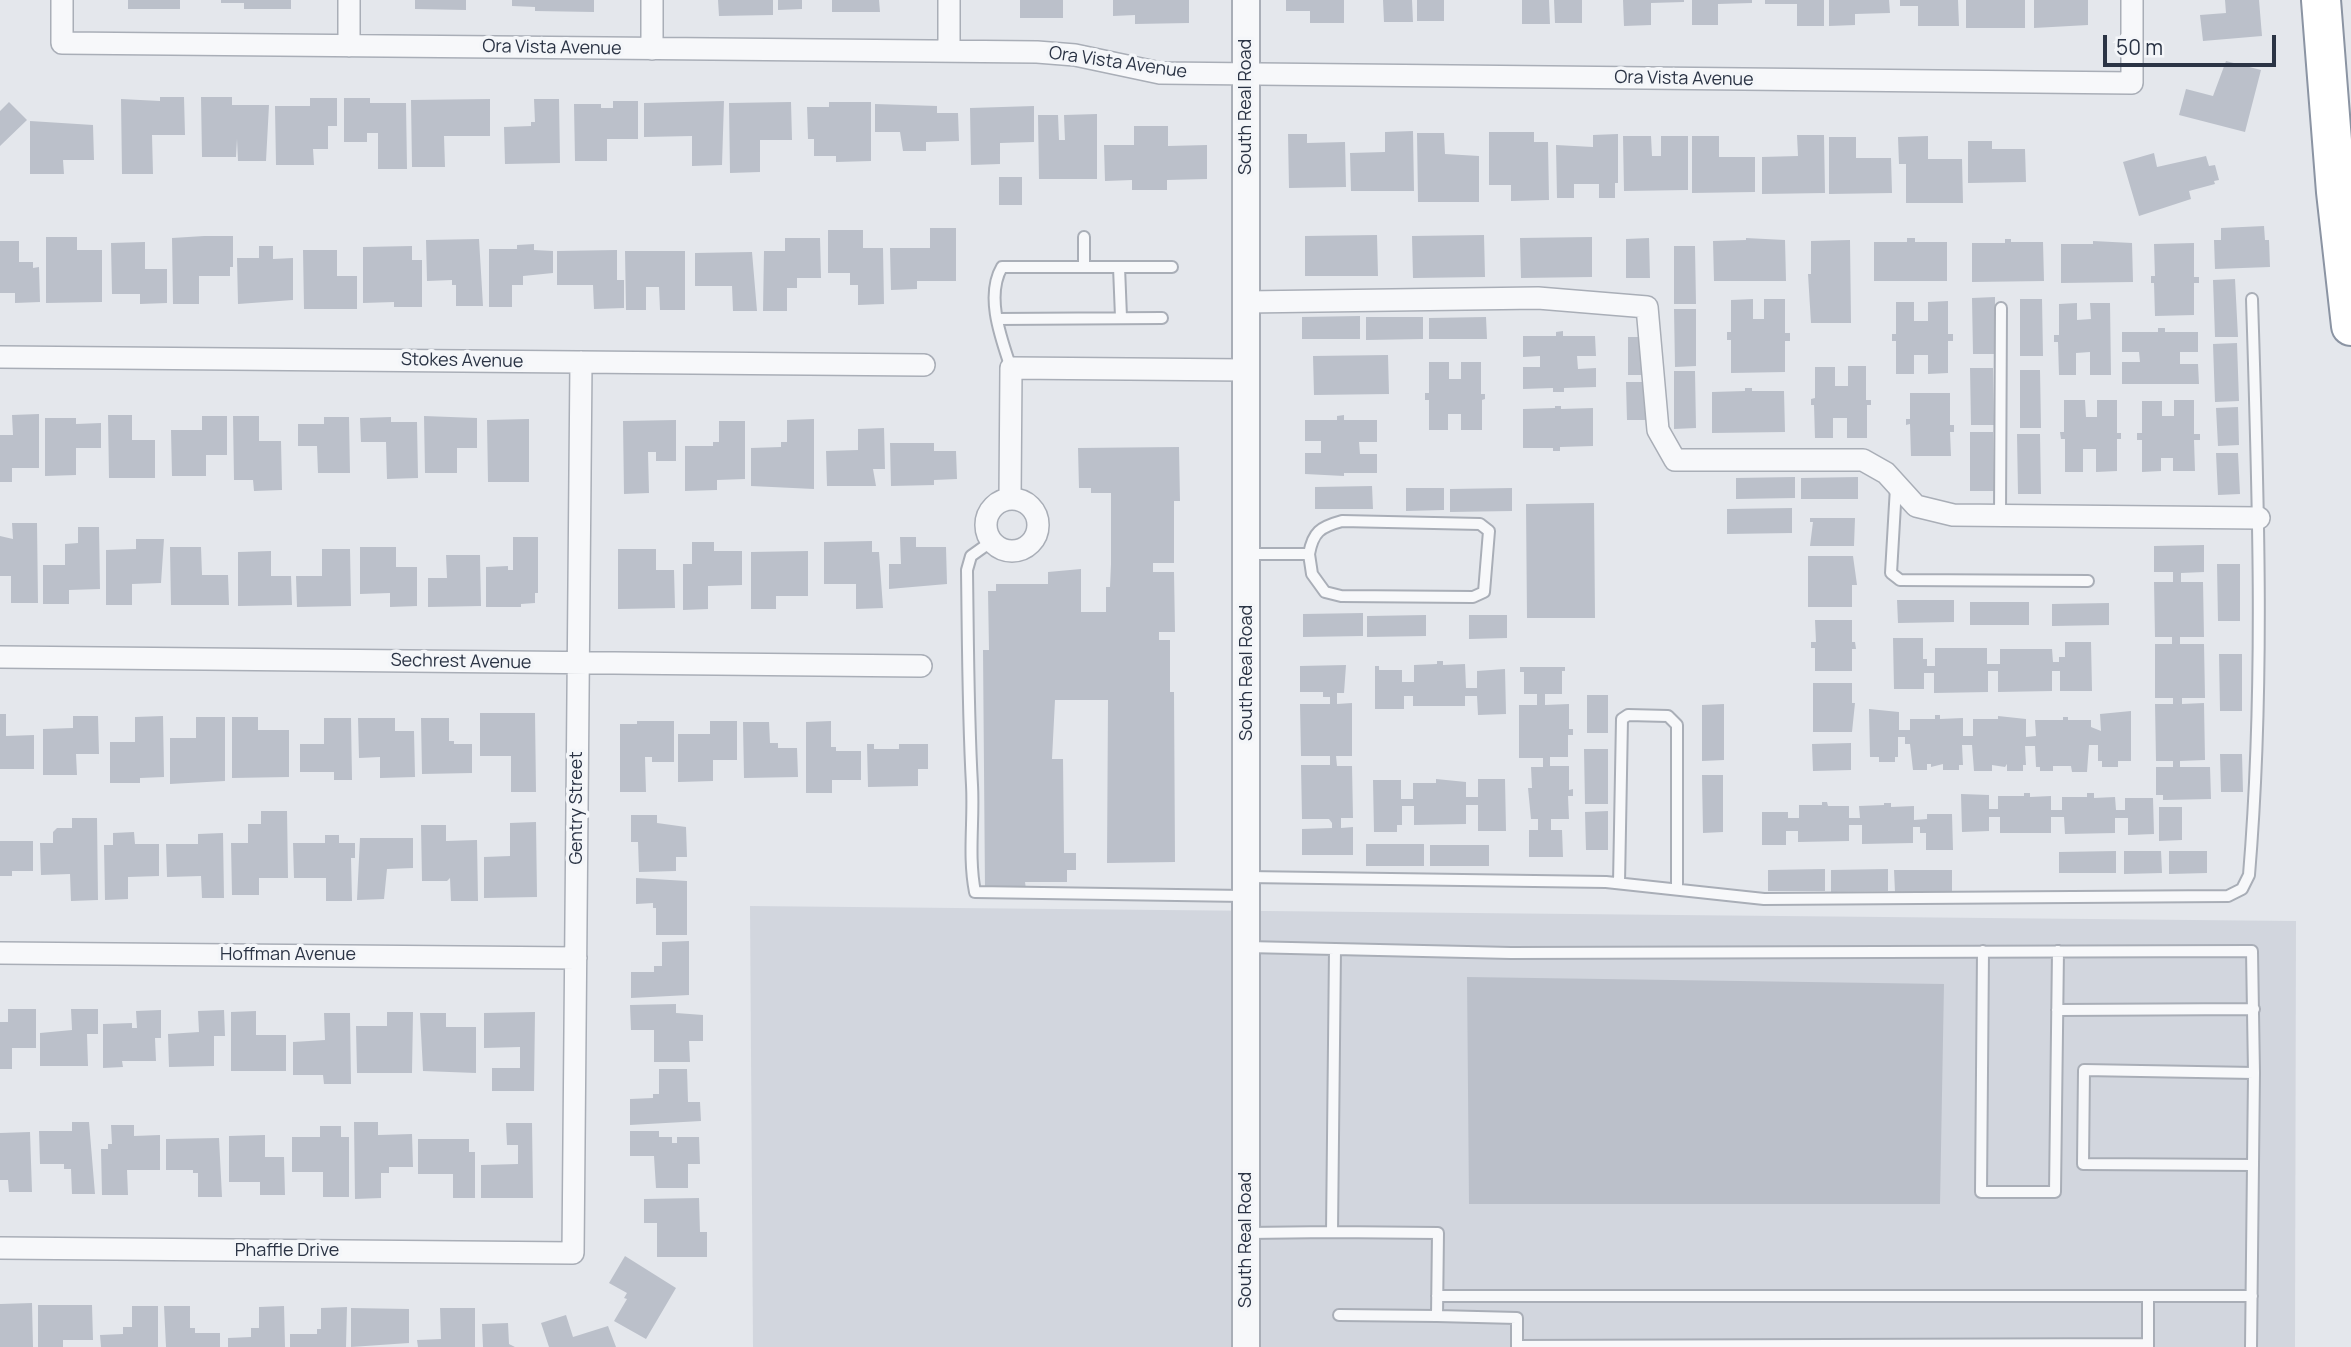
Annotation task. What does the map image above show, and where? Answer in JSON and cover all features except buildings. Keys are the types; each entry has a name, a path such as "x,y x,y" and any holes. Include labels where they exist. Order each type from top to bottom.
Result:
{"highway":[{"path":"2321,0 2336,192 2351,326"}],"street":[{"name":"Ora Vista Avenue","path":"62,0 62,43 949,51 1062,54 1160,73 2132,83 2132,0"},
{"path":"349,0 349,46"},
{"path":"652,0 652,49"},
{"path":"949,0 949,51"},
{"name":"South Real Road","path":"1246,0 1246,1347"},
{"path":"1246,302 1538,298 1647,307 1658,430 1675,460 1863,460 1885,473 1916,506 1953,515 2259,518"},
{"name":"Stokes Avenue","path":"0,357 924,365"},
{"name":"Gentry Street","path":"573,1253 581,362"},
{"path":"1010,499 1011,368 1246,370"},
{"path":"1021,500 1036,513 1037,534 1032,542 1014,551 1003,550 992,541 986,527 987,516 1000,501 1021,500"},
{"name":"Sechrest Avenue","path":"0,657 921,666"},
{"name":"Hoffman Avenue","path":"0,953 576,958"},
{"name":"Phaffle Drive","path":"0,1248 573,1253"}],"lane":[{"path":"1084,237 1084,267"},
{"path":"1011,368 997,319 995,278 1002,267 1172,267"},
{"path":"1119,267 1121,317"},
{"path":"992,541 971,555 967,570 968,752 972,786 971,870 975,892 1619,883 1764,900 2228,896 2242,890 2249,875 2257,777 2259,518 2252,299"},
{"path":"2000,515 2001,307"},
{"path":"997,319 1162,317"},
{"path":"1896,485 1891,573 1900,580 2088,581"},
{"path":"1342,521 1480,524 1489,531 1484,592 1473,597 1341,596 1325,592 1312,574 1309,554 1312,536 1323,526 1342,521"},
{"path":"1247,554 1309,554"},
{"path":"1619,883 1622,719 1628,715 1668,716 1677,725 1677,889"},
{"path":"1247,947 1511,953 2252,950 2254,1073 2251,1347"},
{"path":"1332,1232 1335,949"},
{"path":"1983,950 1980,1192 2055,1192 2058,951"},
{"path":"2057,1010 2253,1009"},
{"path":"2253,1165 2083,1164 2084,1069 2254,1073"},
{"path":"1246,1233 1438,1233 1437,1316"},
{"path":"1437,1296 2252,1296"},
{"path":"1339,1315 1517,1318 1517,1347 2148,1346 2148,1296"}],"shaded area":[{"path":"750,906 2296,921 2295,1347 753,1347"}]}
